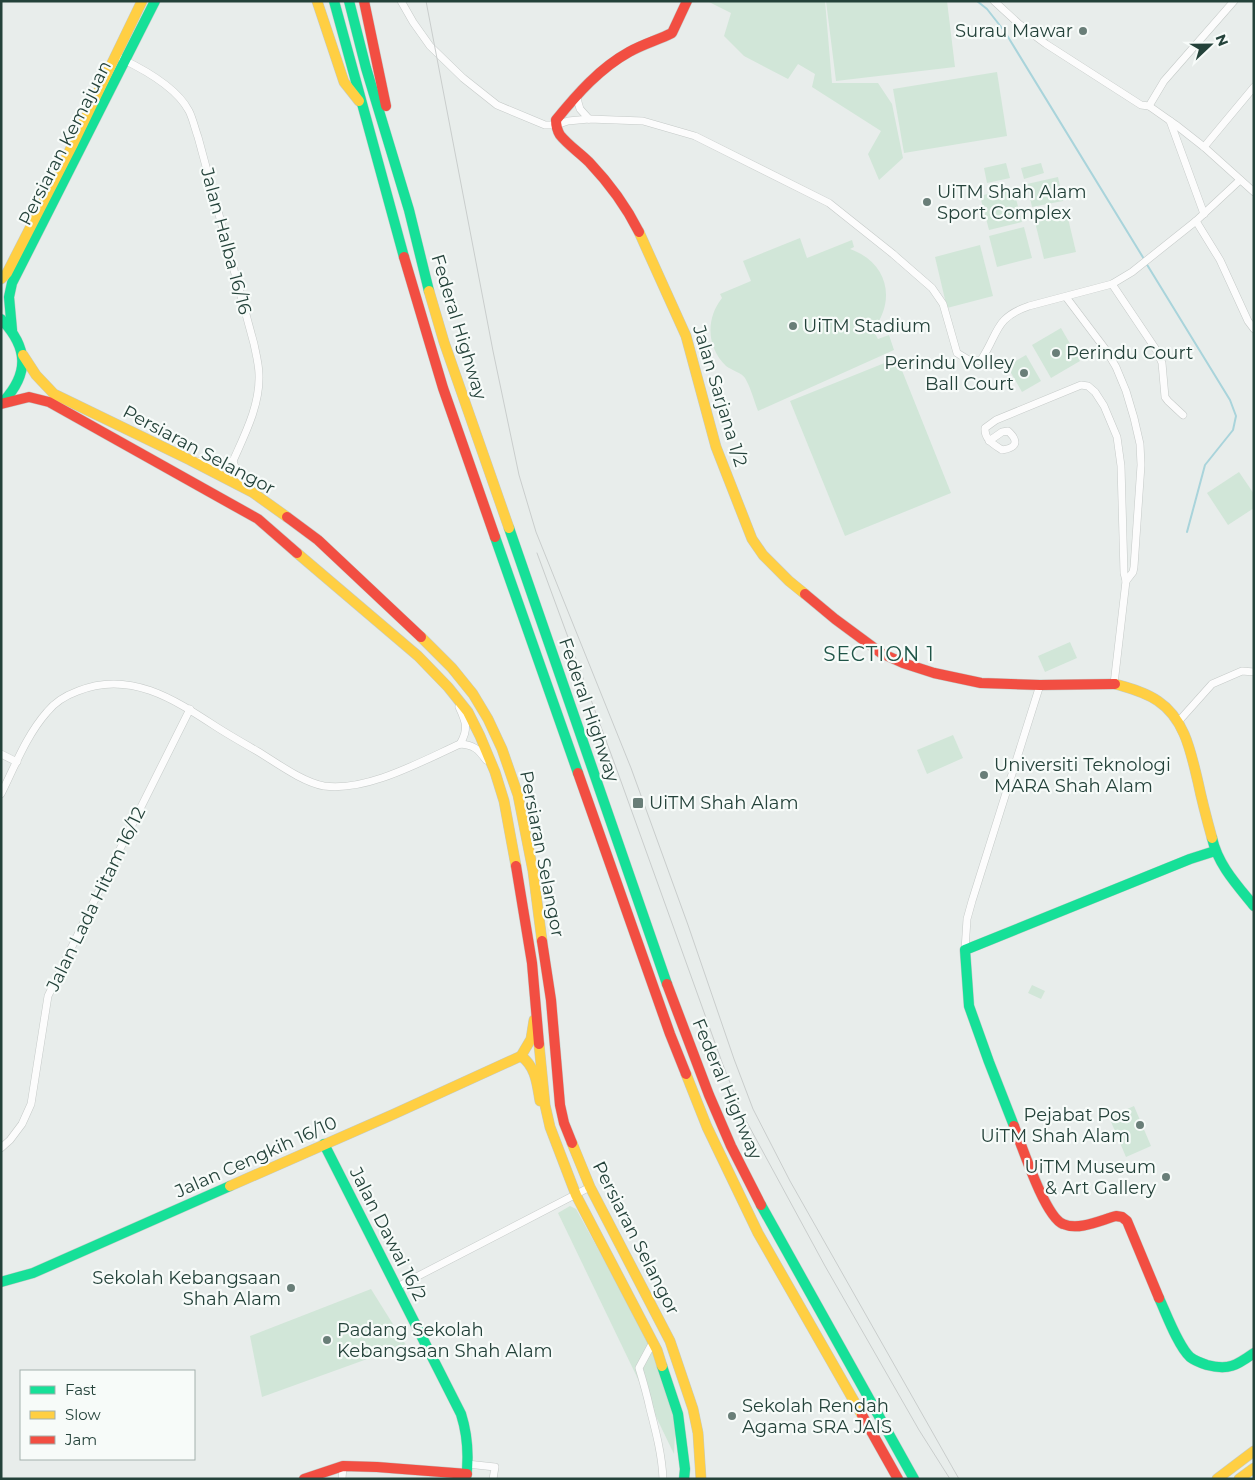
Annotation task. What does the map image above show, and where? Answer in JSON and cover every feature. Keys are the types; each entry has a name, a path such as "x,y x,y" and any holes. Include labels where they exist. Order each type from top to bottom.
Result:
{"main road":[{"name":"Persiaran Kemajuan","path":"1,279 7,273 72,146 142,1"},
{"name":"Persiaran Kemajuan","path":"12,330 9,297 12,283 155,1"},
{"path":"317,1 344,82 362,105"},
{"name":"Federal Highway","path":"334,1 413,290 443,388 670,1034 707,1127 758,1232 898,1479"},
{"name":"Federal Highway","path":"349,1 366,68 409,210 426,281 447,350 678,1015 731,1146 771,1225 914,1479"},
{"path":"364,1 409,210"},
{"path":"556,125 556,120 586,84 614,62 672,33 687,1"},
{"name":"Jalan Sarjana 1/2","path":"556,125 560,135 582,154 609,185 629,213 638,230 686,336 716,447 752,539 763,555 789,581 835,619 881,654 903,663 934,673 982,683 1040,685 1114,684 1135,690 1158,701 1178,722 1191,752 1214,851 1231,878 1254,906"},
{"path":"1,320 12,330"},
{"name":"Persiaran Selangor","path":"12,330 19,342 23,355 36,375 54,394 252,492 318,540 425,641 452,668 473,694 491,726 512,775 518,795 533,871 539,926 551,1000 560,1105 566,1132 590,1187 670,1341 693,1409 698,1434 701,1479"},
{"path":"1,404 19,382 23,355"},
{"name":"Persiaran Selangor","path":"1,404 29,397 49,402 258,519 418,656 448,687 468,712 495,772 504,801 515,856 532,963 545,1105 550,1127 576,1195 653,1342 678,1414 685,1468 684,1479"},
{"path":"1214,851 965,950 969,1006 989,1062 1044,1200 1056,1219 1073,1227 1116,1216 1122,1217 1127,1221 1166,1313 1183,1348 1190,1357 1200,1363 1222,1369 1240,1363 1254,1353"},
{"path":"535,994 531,1039 521,1056 531,1064 541,1106 550,1127"},
{"name":"Jalan Cengkih 16/10","path":"1,1282 33,1273 521,1056"},
{"name":"Jalan Dawai 16/2","path":"324,1144 458,1407 464,1422 468,1446 467,1472"},
{"path":"1217,1479 1254,1451"},
{"path":"304,1479 344,1466 467,1472"},
{"path":"1239,1479 1254,1468"}],"street":[{"path":"401,1 430,46 463,78 497,104 545,125 556,125 568,120 589,119 643,121 695,136 829,203 932,288 943,304 957,353 972,362 981,360 1005,318 1015,310 1112,284 1152,257 1196,222 1240,180"},
{"path":"994,1 1019,24 1046,44 1141,105 1150,106 1170,120 1204,147 1254,192"},
{"path":"1150,106 1164,81 1234,1"},
{"name":"Jalan Halba 16/16","path":"114,56 125,60 156,78 170,89 190,112 254,344 259,374 258,393 252,414 233,461"},
{"path":"1204,147 1254,87"},
{"path":"576,95 580,109 589,119"},
{"path":"1170,120 1204,214"},
{"path":"1196,222 1220,260 1248,321 1254,329"},
{"path":"1112,284 1157,351 1162,363 1165,397 1183,415"},
{"path":"1066,297 1106,350 1116,367 1126,391 1140,444 1142,466 1134,567 1133,572 1126,581"},
{"path":"989,440 985,435 985,428 996,420 1081,385 1088,386 1095,392 1104,406 1117,437 1121,466 1124,573 1126,581 1114,684"},
{"path":"190,460 211,463 233,461 242,480 252,492"},
{"path":"1178,722 1212,684 1242,672 1254,672"},
{"path":"1,794 31,734 48,711 61,700 88,687 110,684 133,685 160,693 190,709 295,774 316,784 326,786 358,784 378,779 460,744 470,745 478,750 495,772"},
{"path":"965,950 967,919 972,901 1040,685"},
{"path":"448,687 466,722 466,731 460,744"},
{"name":"Jalan Lada Hitam 16/12","path":"1,1148 10,1140 22,1124 31,1104 48,996 190,709"},
{"path":"1,754 17,762"},
{"path":"396,1287 590,1187"},
{"path":"653,1342 639,1368 660,1448 663,1479"},
{"path":"342,1479 344,1466"},
{"path":"467,1472 495,1467 493,1479"}],"green space":[{"path":"707,1 825,1 832,83 878,83 892,104 903,158 879,180 868,154 881,131 812,87 815,74 798,64 788,79 744,56 724,36 731,13"},
{"path":"826,1 947,1 955,67 836,81"},
{"path":"997,72 1007,136 904,153 893,89"},
{"path":"1006,163 1010,178 987,183 984,168"},
{"path":"1041,163 1044,173 1024,179 1021,168"},
{"path":"1058,177 1063,201 1032,207 1027,184"},
{"path":"1013,187 1022,222 989,230 980,196"},
{"path":"1067,214 1076,252 1044,259 1035,222"},
{"path":"1024,227 1032,258 997,267 989,236"},
{"name":"UiTM Stadium","path":"800,238 807,258 852,240 854,247 850,249 863,255 873,263 880,272 886,294 885,306 873,330 878,339 889,335 894,350 758,411 745,378 726,366 715,350 710,332 713,314 722,298 720,294 751,281 743,261"},
{"path":"980,245 993,296 947,308 935,257"},
{"name":"Perindu Court","path":"1061,328 1080,361 1051,378 1032,345"},
{"name":"Perindu Volley Ball Court","path":"1026,355 1041,381 1022,392 1007,366"},
{"path":"897,358 951,493 845,536 790,401"},
{"path":"1239,472 1254,494 1254,508 1228,525 1207,493"},
{"path":"1070,642 1077,658 1045,672 1038,656"},
{"path":"953,735 963,758 927,774 917,750"},
{"path":"1032,985 1045,991 1041,999 1028,993"},
{"path":"1134,1106 1151,1146 1126,1157 1109,1117"},
{"path":"570,1206 576,1209 653,1349 676,1414 674,1454 558,1213"},
{"name":"Padang Sekolah Kebangsaan Shah Alam","path":"371,1289 406,1345 262,1397 250,1336"}],"waterway":[{"path":"977,1 987,9 1005,32 1144,259"},
{"path":"1146,263 1230,400 1236,416 1233,430 1205,465 1187,532"}],"tram line":[{"path":"426,1 493,351 519,475 536,532 631,768 753,1109 790,1181 959,1479"},
{"path":"537,553 723,1065 743,1115 825,1266 919,1430 950,1479"}],"traffic: fast":[{"path":"12,330 9,297 12,283 155,1"},
{"path":"334,1 404,257"},
{"path":"349,1 366,68 409,210 429,291"},
{"path":"1,319 10,329 16,340 21,350 22,360 18,381 3,402"},
{"path":"509,528 667,984"},
{"path":"495,537 578,773"},
{"path":"1212,838 1223,866 1254,906"},
{"path":"1014,1126 969,1006 965,950 1190,859 1215,851"},
{"path":"324,1144 461,1414 467,1446 466,1479"},
{"path":"1,1282 33,1273 230,1186"},
{"path":"761,1205 914,1479"},
{"path":"1159,1298 1181,1345 1194,1360 1215,1367 1227,1367 1237,1364 1254,1353"},
{"path":"662,1366 678,1414 685,1469 684,1479"}],"traffic: slow":[{"path":"1,279 7,273 72,146 142,1"},
{"path":"317,1 344,82 359,101"},
{"path":"639,232 686,336 716,447 752,539 763,555 805,594"},
{"path":"429,291 444,342 509,528"},
{"path":"23,355 36,375 54,394 252,492 287,517"},
{"path":"297,553 418,656 448,687 468,712 495,772 504,801 516,866"},
{"path":"421,637 452,668 473,694 488,719 502,749 518,795 533,871 542,941"},
{"path":"1115,684 1153,698 1167,708 1175,717 1189,748 1212,838"},
{"path":"230,1186 521,1056 531,1039 534,1020"},
{"path":"539,1044 545,1105 550,1127 576,1195 657,1350 662,1366"},
{"path":"521,1056 533,1071 540,1101"},
{"path":"686,1074 707,1127 758,1233 862,1415"},
{"path":"572,1143 590,1187 670,1341 693,1409 698,1433 701,1479"},
{"path":"1217,1479 1254,1451"},
{"path":"1239,1479 1254,1468"}],"traffic: jam":[{"path":"364,1 386,106"},
{"path":"639,232 603,178 560,135 556,120 581,91 618,58 672,33 687,1"},
{"path":"404,257 443,388 495,537"},
{"path":"1,404 29,397 49,402 258,519 297,553"},
{"path":"287,517 318,540 421,637"},
{"path":"805,594 881,653 903,663 934,673 981,683 1040,685 1115,684"},
{"path":"578,773 670,1034 686,1074"},
{"path":"516,866 532,963 539,1044"},
{"path":"542,941 551,1000 560,1105 564,1123 572,1143"},
{"path":"667,984 709,1095 731,1146 761,1205"},
{"path":"1014,1126 1028,1164 1049,1209 1056,1219 1069,1226 1083,1226 1116,1216 1122,1217 1127,1221 1159,1298"},
{"path":"862,1415 898,1479"},
{"path":"304,1479 343,1466 467,1474"}],"place":[{"name":"Surau Mawar","path":"1083,31"},
{"name":"UiTM Shah Alam Sport Complex","path":"927,202"},
{"name":"UiTM Stadium","path":"793,326"},
{"name":"Perindu Court","path":"1056,353"},
{"name":"Perindu Volley Ball Court","path":"1024,373"},
{"name":"Universiti Teknologi MARA Shah Alam","path":"984,775"},
{"name":"UiTM Shah Alam","path":"638,803"},
{"name":"Pejabat Pos UiTM Shah Alam","path":"1140,1125"},
{"name":"UiTM Museum & Art Gallery","path":"1166,1177"},
{"name":"Sekolah Kebangsaan Shah Alam","path":"291,1288"},
{"name":"Padang Sekolah Kebangsaan Shah Alam","path":"327,1340"},
{"name":"Sekolah Rendah Agama SRA JAIS","path":"732,1416"}],"district":[{"name":"SECTION 1","path":"879,654"}]}
